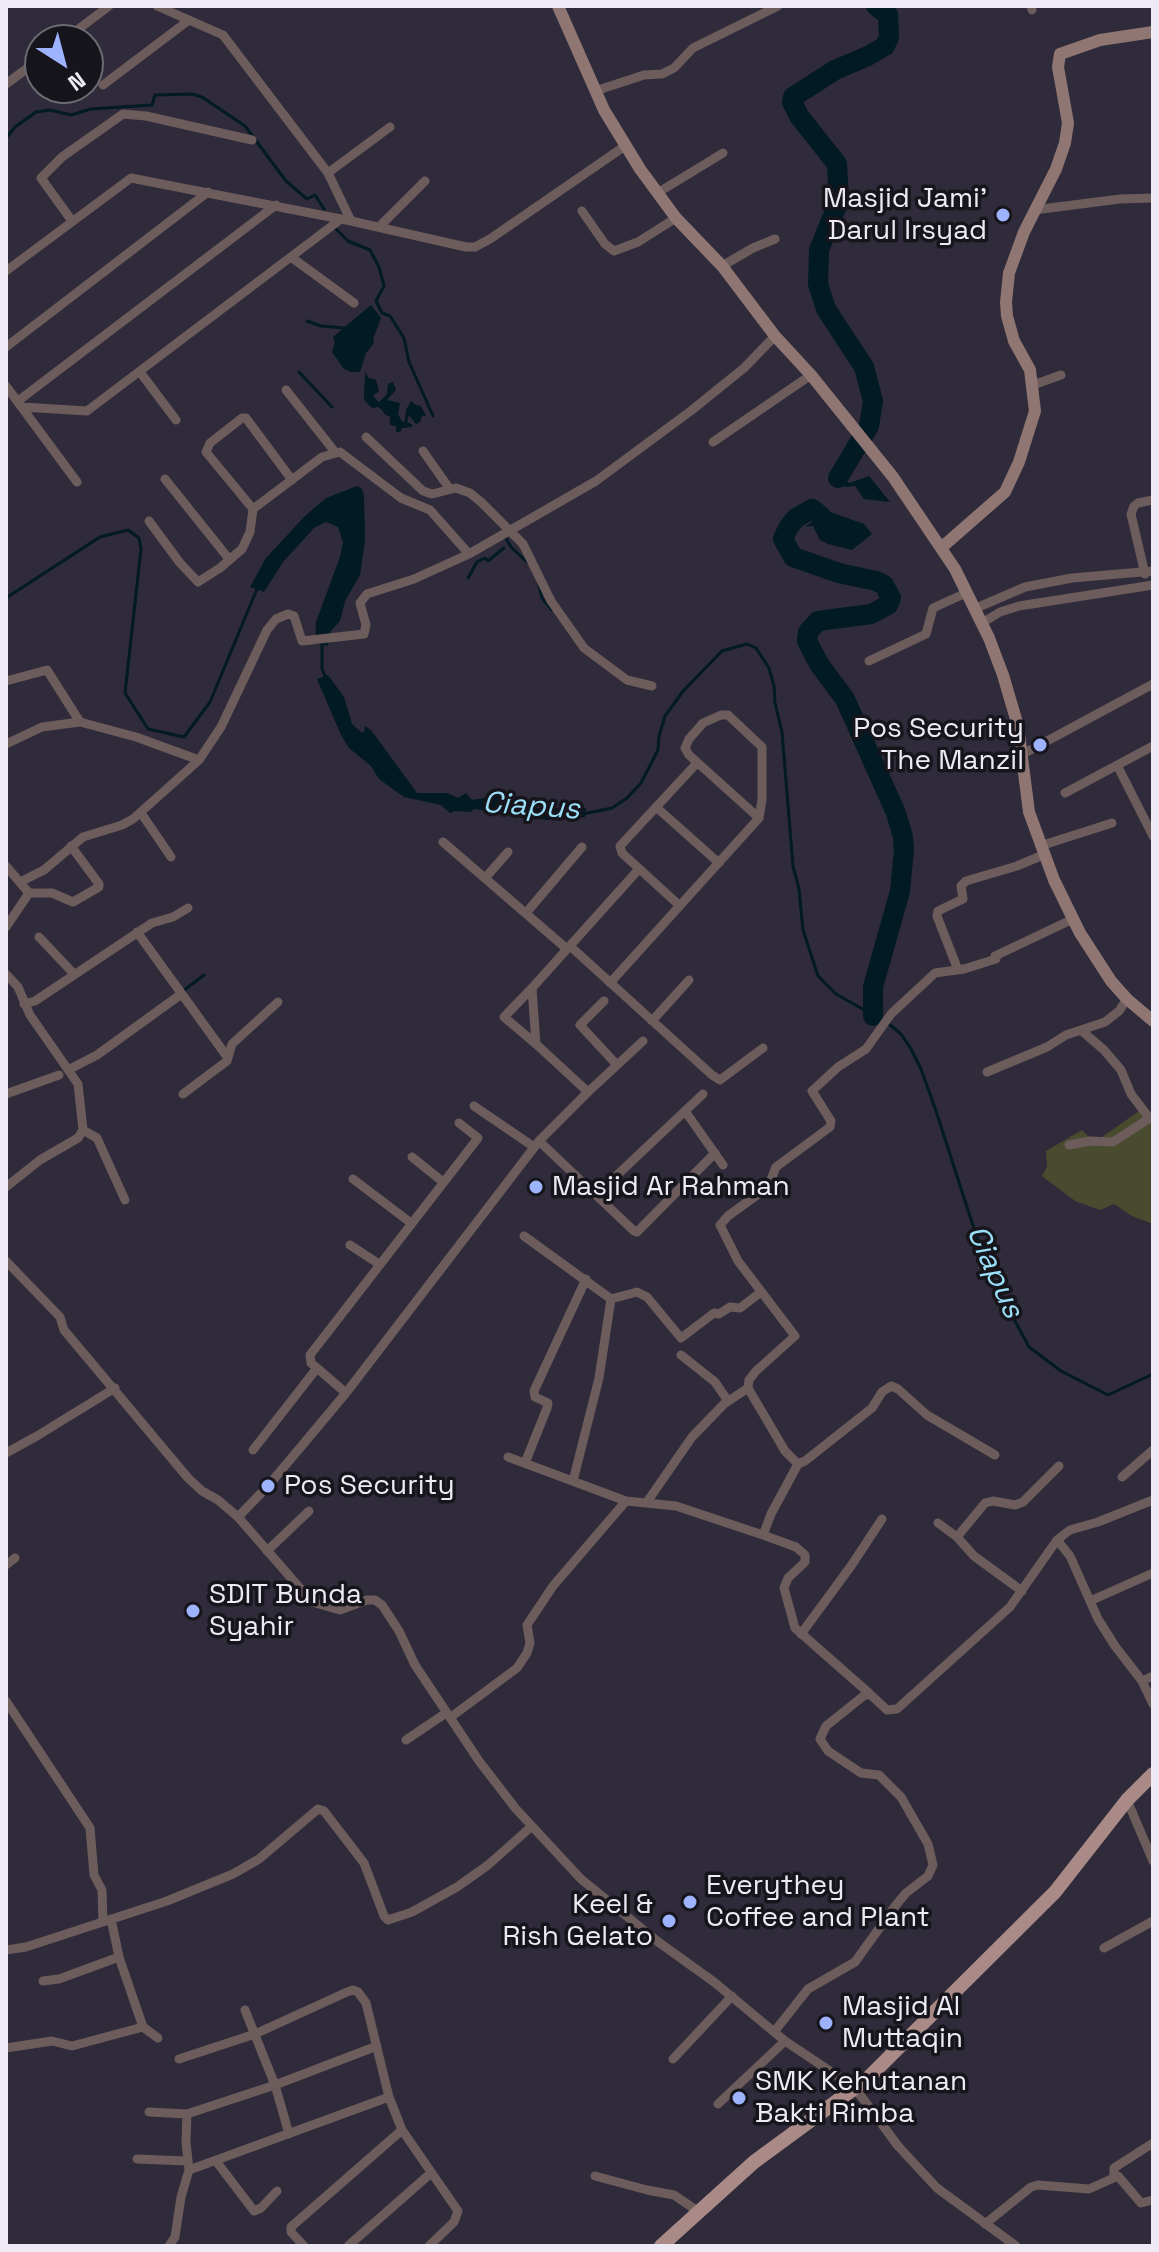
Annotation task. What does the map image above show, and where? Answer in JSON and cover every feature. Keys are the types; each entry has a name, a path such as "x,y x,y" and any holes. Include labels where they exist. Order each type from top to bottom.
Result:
{"main road":[{"path":"661,2246 754,2162 855,2090 1055,1892 1127,1800 1153,1774"}],"street":[{"path":"85,24 109,6"},
{"path":"157,6 223,35 328,173 346,220"},
{"path":"558,6 595,91 625,146 676,218 722,266 775,336 811,375 906,494 941,548 982,623 998,661 1018,726 1029,812 1041,851 1095,958 1127,999 1153,1021"},
{"path":"595,91 644,75 662,74 674,68 693,48 778,6"},
{"path":"104,84 189,20"},
{"path":"941,548 992,505 1011,484 1035,411 1030,370 1014,341 1006,302 1009,273 1034,210 1056,169 1067,132 1058,67 1060,54 1100,40 1153,32"},
{"path":"6,84 24,71"},
{"path":"72,221 41,178 49,167 123,114 146,116 252,140"},
{"path":"328,173 390,127"},
{"path":"6,271 131,178 475,247 625,146"},
{"path":"659,192 723,153"},
{"path":"379,227 425,181"},
{"path":"6,347 208,192"},
{"path":"1034,210 1108,200 1153,198"},
{"path":"20,404 276,205"},
{"path":"582,211 605,244 614,251 638,242 676,218"},
{"path":"20,404 87,411 291,257 346,220"},
{"path":"722,266 775,239"},
{"path":"291,257 354,303"},
{"path":"20,882 44,870 83,837 122,825 141,813 199,760 221,727 267,630 276,619 291,614 296,619 301,640 366,633 360,603 367,594 414,579 469,554 596,481 744,368 775,336"},
{"path":"140,372 176,420"},
{"path":"713,442 811,375"},
{"path":"1033,385 1061,375"},
{"path":"6,386 77,482"},
{"path":"286,390 335,452 352,460 406,501 430,510 469,554"},
{"path":"149,521 197,581 203,581 245,545 253,509 206,452 210,443 237,421 246,418 292,480"},
{"path":"366,437 423,491 432,494 449,488 470,493 510,530 529,553 551,601 581,644 632,683 652,686"},
{"path":"423,451 449,488"},
{"path":"253,509 322,457 335,452"},
{"path":"165,479 229,559"},
{"path":"982,623 1008,610 1057,598 1150,585 1131,514 1138,503 1153,500"},
{"path":"974,609 1025,587 1072,578 1149,572"},
{"path":"869,661 926,634 933,608 966,593"},
{"path":"1004,595 1008,610"},
{"path":"6,681 47,670 80,722"},
{"path":"1021,755 1153,684"},
{"path":"610,983 759,818 762,747 728,715 703,723 685,748 697,763 759,818"},
{"path":"6,744 42,727 80,722 136,737 199,760"},
{"path":"1065,793 1153,746"},
{"path":"680,906 622,853 620,846 697,763"},
{"path":"1117,765 1153,836"},
{"path":"656,807 719,863"},
{"path":"141,813 171,857"},
{"path":"958,970 937,916 938,911 963,899 961,886 966,881 1017,866 1041,851 1112,823"},
{"path":"443,842 610,983 712,1075 720,1080 763,1048"},
{"path":"29,893 52,893 73,902 99,887 71,846"},
{"path":"526,913 582,847"},
{"path":"486,877 508,852"},
{"path":"6,866 29,893"},
{"path":"588,1092 504,1017 639,869"},
{"path":"6,927 29,893"},
{"path":"24,1004 35,1001 155,921 173,917 188,908"},
{"path":"798,1464 785,1451 748,1388 749,1380 756,1371 795,1336 738,1261 720,1225 768,1187 776,1167 830,1127 831,1121 812,1091 838,1067 866,1049 891,1014 931,976 996,959 995,956 1073,919"},
{"path":"137,932 228,1058"},
{"path":"39,937 74,974"},
{"path":"6,974 18,987 24,1004 63,1072 79,1088 83,1130 78,1138 40,1160 6,1187"},
{"path":"652,1021 689,980"},
{"path":"532,988 536,1044"},
{"path":"6,1094 97,1055 180,995"},
{"path":"987,1072 1047,1047 1066,1035 1105,1022 1119,1011 1127,999"},
{"path":"604,1001 580,1025 617,1065"},
{"path":"228,1058 232,1044 278,1002"},
{"path":"1069,1145 1090,1141 1113,1142 1151,1117 1131,1094 1121,1070 1082,1031"},
{"path":"238,1517 346,1393 536,1144 643,1041"},
{"path":"183,1094 228,1058"},
{"path":"596,1195 703,1094"},
{"path":"474,1106 536,1144 637,1232 715,1153"},
{"path":"685,1111 723,1165"},
{"path":"346,1393 311,1363 310,1355 478,1138 459,1123"},
{"path":"83,1130 97,1138 125,1200"},
{"path":"412,1157 443,1182"},
{"path":"353,1179 411,1223"},
{"path":"524,1236 611,1299"},
{"path":"350,1245 379,1264"},
{"path":"6,1261 60,1317 64,1330 195,1486 238,1517 312,1602 337,1610 367,1600 375,1600 382,1605 415,1665 484,1768 532,1826 589,1886 732,1996 785,2041 855,2090 931,2183 1016,2246"},
{"path":"525,1463 548,1403 535,1397 534,1391 586,1279"},
{"path":"611,1299 637,1292 647,1297 681,1338 714,1313 719,1314 730,1307 740,1308 761,1292"},
{"path":"573,1481 599,1378 611,1299"},
{"path":"681,1355 715,1382 728,1401"},
{"path":"253,1450 317,1368"},
{"path":"763,1535 798,1464 872,1408 882,1392 891,1386 927,1415 995,1455"},
{"path":"6,1453 115,1388"},
{"path":"647,1502 692,1437 728,1401 748,1388"},
{"path":"1122,1477 1153,1450"},
{"path":"508,1457 626,1501 676,1506 796,1547 805,1555 805,1562 788,1578 784,1591 793,1623 801,1634 887,1710 897,1709 983,1633 1022,1591 1057,1540 1070,1530 1153,1500"},
{"path":"957,1537 985,1503 993,1501 1015,1505 1023,1502 1059,1466"},
{"path":"406,1740 449,1715 517,1668 530,1643 527,1625 553,1586 626,1501"},
{"path":"267,1551 309,1511"},
{"path":"801,1634 882,1519"},
{"path":"938,1523 957,1537 974,1556 1022,1591"},
{"path":"1057,1540 1070,1556 1104,1631 1142,1681 1153,1704"},
{"path":"1090,1601 1153,1573"},
{"path":"1142,1681 1153,1676"},
{"path":"774,2032 808,1989 855,1962 900,1900 932,1869 933,1856 928,1844 895,1789 879,1775 867,1775 852,1768 821,1742 820,1735 826,1726 860,1697 870,1694"},
{"path":"6,1701 90,1828 94,1875 102,1890 107,1921 143,2027 158,2038"},
{"path":"1127,1800 1153,1861"},
{"path":"6,1950 26,1947 167,1901 233,1874 259,1859 318,1809 324,1811 364,1863 388,1920 412,1912 457,1887 488,1865 532,1826"},
{"path":"1104,1948 1153,1921"},
{"path":"43,1981 59,1979 119,1957"},
{"path":"179,2059 255,2034 353,1990 362,1996 389,2097 402,2130 458,2211 454,2222 429,2246"},
{"path":"673,2059 732,1996"},
{"path":"245,2010 275,2085 289,2134"},
{"path":"6,2048 52,2041 72,2046 143,2027"},
{"path":"718,2104 785,2041"},
{"path":"149,2112 187,2114 377,2046"},
{"path":"137,2159 188,2165 216,2161 389,2097"},
{"path":"169,2246 175,2237 188,2165 187,2114"},
{"path":"304,2246 291,2232 291,2227 402,2130"},
{"path":"1114,2177 1114,2168 1153,2143"},
{"path":"216,2161 254,2211 277,2191"},
{"path":"351,2245 431,2173"},
{"path":"595,2176 674,2195 699,2212"},
{"path":"985,2224 1031,2187 1038,2185 1089,2189 1114,2177 1121,2178 1141,2203 1153,2200"}],"green space":[{"path":"1145,1107 1149,1113 1153,1110 1153,1224 1132,1216 1114,1204 1100,1210 1075,1201 1042,1176 1047,1167 1046,1151 1082,1130 1089,1137 1102,1137"}],"water":[{"path":"371,305 381,318 374,343 366,353 360,372 351,372 344,369 332,352 333,337"},
{"path":"365,372 369,378 376,380 379,391 373,396 379,402 387,394 388,384 393,382 396,390 387,400 400,403 398,414 402,422 411,401 421,406 426,416 422,416 416,424 409,415 407,422 413,425 396,432 396,426 390,425 390,417 364,400"},
{"path":"835,476 850,483 869,476 890,502 864,499 855,486 831,483 829,478"},
{"path":"357,486 364,496 365,540 360,575 345,601 340,621 330,632 328,646 315,643 316,622 340,557 343,542 338,527 326,522 314,528 283,562 264,592 250,587 266,558 305,516 326,498"},
{"path":"827,511 864,524 872,534 852,550 820,540 813,526 805,527"},
{"path":"328,675 344,697 352,724 361,732 364,732 365,726 371,730 417,793 447,793 458,798 466,793 472,800 494,796 526,803 534,808 586,808 585,817 547,820 474,809 471,812 450,813 441,805 404,797 379,779 371,766 349,748 317,679"}],"waterway":[{"path":"838,478 869,426 873,401 864,367 826,309 818,284 819,250 839,201 837,164 799,116 792,102 793,97 835,70 885,46 889,37 888,15 876,6"},
{"path":"6,138 15,127 36,112 50,110 71,115 91,109 152,105 155,95 192,94 202,97 245,126 286,181 307,199 315,195 324,209"},
{"path":"336,229 348,241 370,250 379,267 384,286 376,301 382,313 390,316 404,338 409,362 433,416"},
{"path":"307,321 344,328"},
{"path":"299,372 332,407"},
{"path":"821,516 812,509 796,518 788,528 783,539 793,557 839,573 876,581 884,585 891,598 888,605 871,614 818,621 808,632 807,641 819,664 845,699 896,813 903,837 900,891 873,987 873,1016"},
{"name":"Ciapus","path":"6,598 100,537 128,530 139,538 141,549 125,693 148,729 184,737 210,702 257,589"},
{"path":"505,537 527,562"},
{"path":"468,578 477,562 485,558 488,561 504,548"},
{"path":"538,582 542,598 552,610"},
{"name":"Ciapus","path":"322,643 322,669 326,678"},
{"name":"Ciapus","path":"583,814 612,808 641,783 658,750 665,716 684,690 722,651 747,644 756,648 769,668 774,686 782,732 793,866 803,930 818,976 836,994 889,1024 901,1034 911,1049 935,1108 987,1269 1029,1347 1061,1371 1108,1395 1153,1374"},
{"path":"183,991 204,975"}],"place":[{"name":"Masjid Jami' Darul Irsyad","path":"1003,215"},
{"name":"Pos Security The Manzil","path":"1040,745"},
{"name":"Masjid Ar Rahman","path":"536,1187"},
{"name":"Pos Security","path":"268,1486"},
{"name":"SDIT Bunda Syahir","path":"193,1611"},
{"name":"Everythey Coffee and Plant","path":"690,1902"},
{"name":"Keel & Rish Gelato","path":"669,1921"},
{"name":"Masjid Al Muttaqin","path":"826,2023"},
{"name":"SMK Kehutanan Bakti Rimba","path":"739,2098"}]}
